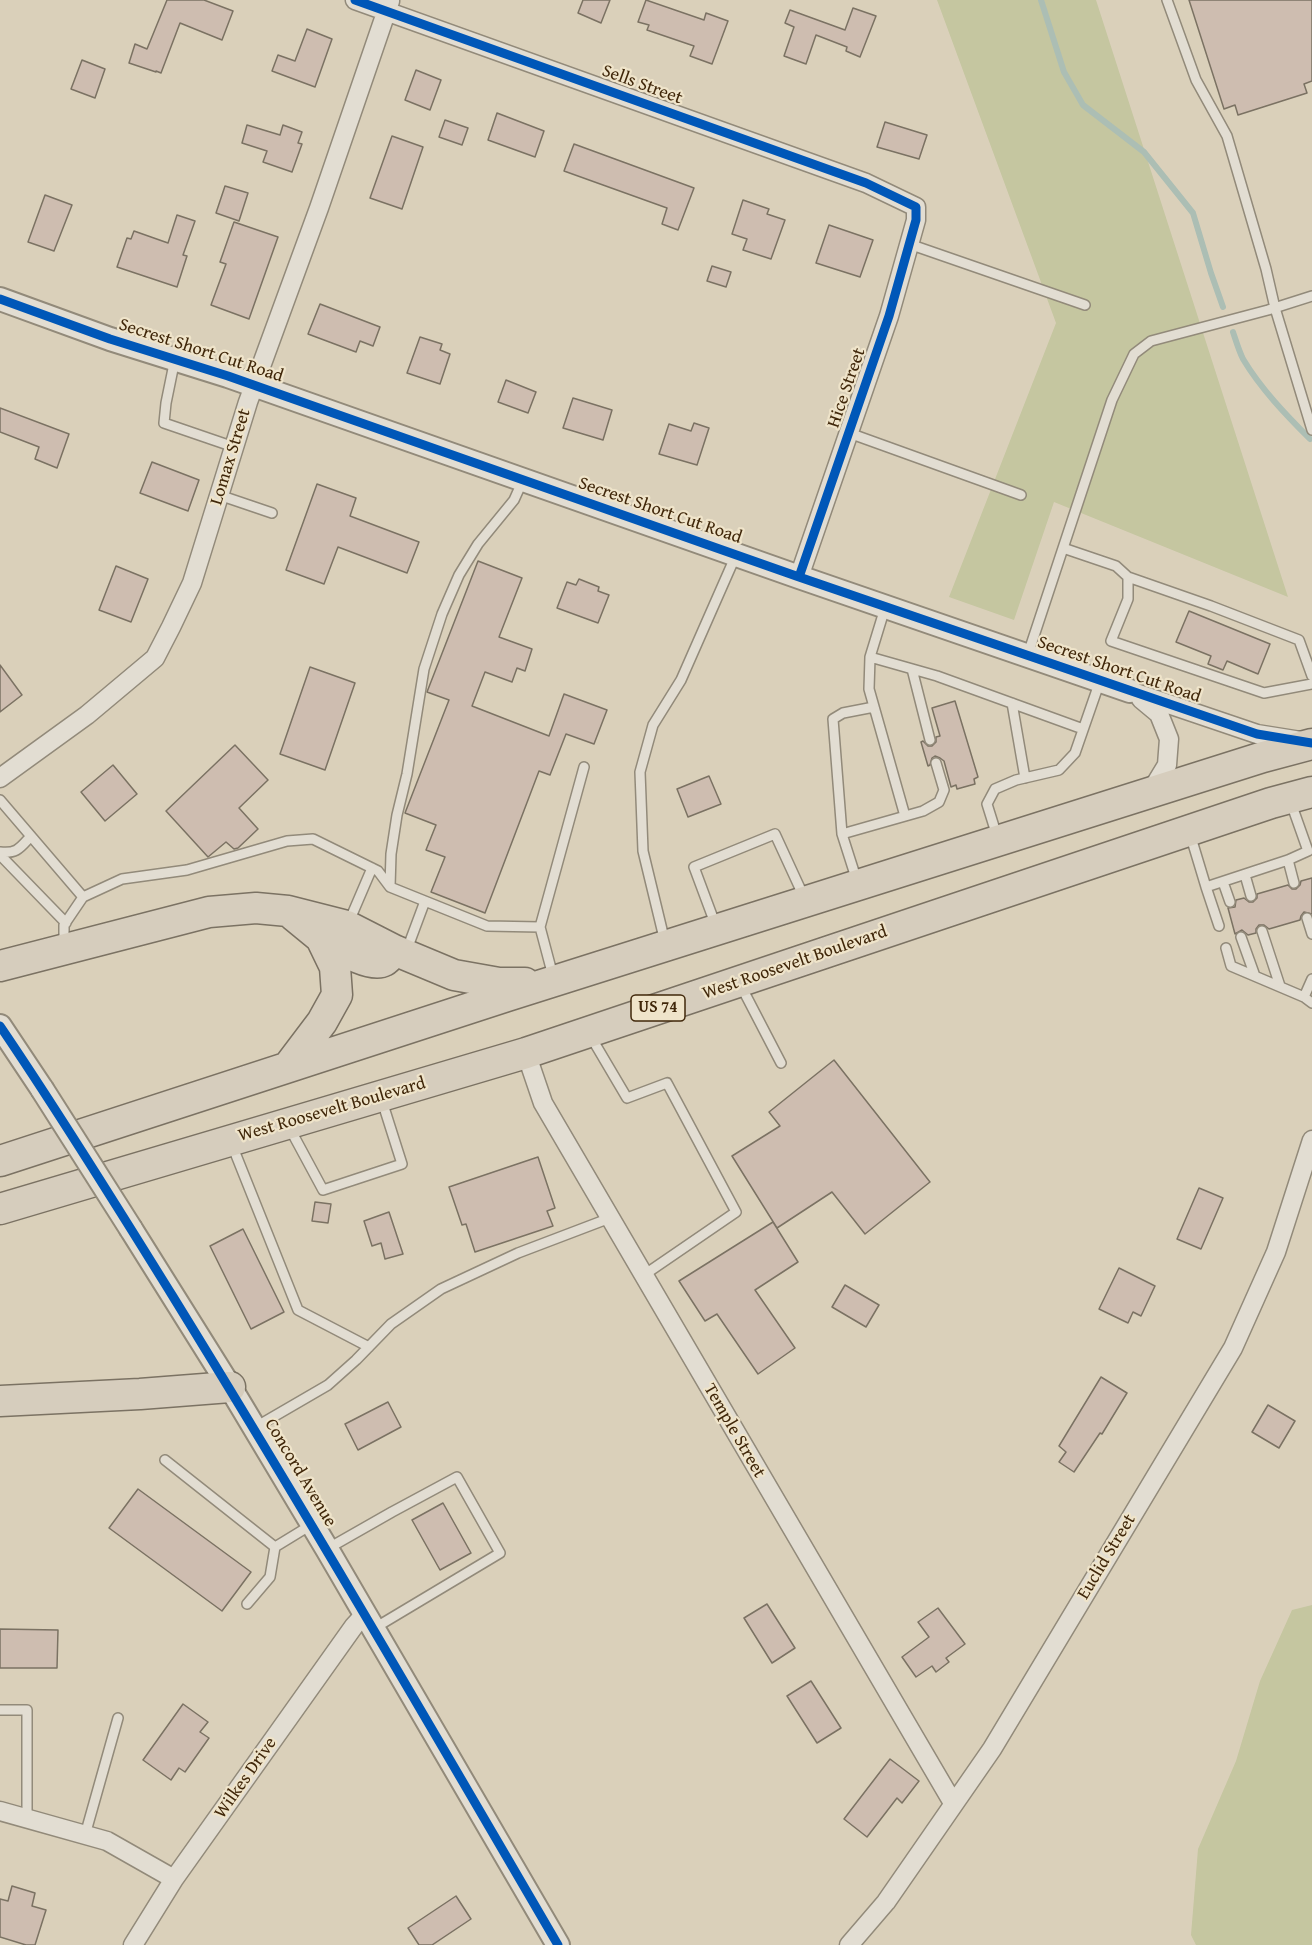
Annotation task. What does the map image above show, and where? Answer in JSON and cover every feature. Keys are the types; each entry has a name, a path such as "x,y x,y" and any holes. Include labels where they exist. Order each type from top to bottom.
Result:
{"highway":[{"path":"0,1161 718,929 1312,743"},
{"name":"West Roosevelt Boulevard","path":"0,1209 526,1053 1189,830 1301,795"},
{"path":"0,966 65,936 209,912 256,908 288,911 334,932 360,958 375,963 385,961 400,953 454,975 499,983 552,982"},
{"path":"288,1067 322,1023 337,995 334,932"},
{"path":"0,1401 230,1388"}],"street":[{"name":"Sells Street","path":"355,0 388,5 866,183 916,207"},
{"name":"Lomax Street","path":"0,778 87,715 154,658 192,583 254,385 320,208 388,5"},
{"name":"Hice Street","path":"799,577 889,316 916,220 916,207"},
{"name":"Secrest Short Cut Road","path":"0,299 110,339 254,385 1100,681 1257,734 1312,743"},
{"name":"Secrest Short Cut Road","path":"1130,691 1159,714 1169,739 1167,765 1150,793"},
{"name":"Concord Avenue","path":"0,1026 230,1388 327,1549 558,1945"},
{"name":"Temple Street","path":"526,1053 543,1103 953,1803"},
{"name":"Euclid Street","path":"849,1945 886,1902 992,1749 1233,1348 1276,1252 1312,1140"},
{"name":"Wilkes Drive","path":"133,1945 174,1879 354,1626 369,1622"},
{"path":"0,1811 107,1841 174,1879"}],"lane":[{"path":"1167,0 1196,80 1227,136 1312,430"},
{"path":"909,244 1085,305"},
{"path":"1028,656 1113,400 1134,354 1151,341 1312,296"},
{"path":"175,359 166,403 165,423 234,447"},
{"path":"849,433 1021,495"},
{"path":"390,887 391,854 397,815 407,774 424,669 442,614 459,575 478,544 514,500 523,480"},
{"path":"219,495 272,513"},
{"path":"1063,548 1116,566 1128,577 1212,606 1299,640 1312,676"},
{"path":"666,946 643,851 640,772 653,726 681,680 736,555"},
{"path":"1128,577 1128,598 1111,640 1264,693 1312,684"},
{"path":"885,607 870,657 869,689 905,816"},
{"path":"870,657 937,676 1083,729"},
{"path":"912,669 930,740"},
{"path":"998,841 987,804 995,789 1016,780 1059,770 1075,753 1100,681"},
{"path":"1012,703 1025,778"},
{"path":"858,885 842,834 833,719 843,713 874,707"},
{"path":"842,834 923,811 939,802 944,790 936,763"},
{"path":"552,982 540,927 584,767"},
{"path":"1206,887 1310,853 1301,795"},
{"path":"0,800 83,897"},
{"path":"1189,830 1219,926"},
{"path":"718,929 694,867 775,834 806,902"},
{"path":"0,853 11,853 31,836"},
{"path":"0,853 65,936 83,897 122,879 187,870 287,841 313,839 378,871 390,887 487,926 540,927"},
{"path":"1287,860 1294,883"},
{"path":"334,932 372,868"},
{"path":"1245,874 1251,896"},
{"path":"1223,882 1230,902"},
{"path":"400,953 425,901"},
{"path":"1307,918 1312,934"},
{"path":"1262,931 1280,986"},
{"path":"1241,937 1255,976"},
{"path":"1226,948 1231,966 1308,1000 1312,979"},
{"path":"739,981 781,1063"},
{"path":"588,1032 627,1098 667,1083 736,1212 644,1275"},
{"path":"287,1124 324,1190 402,1164 380,1096"},
{"path":"230,1140 298,1310 369,1347"},
{"path":"254,1428 328,1385 391,1324 441,1289 518,1253 610,1218"},
{"path":"165,1460 275,1547"},
{"path":"327,1549 457,1477 500,1553 369,1622"},
{"path":"247,1604 270,1577 275,1547 312,1524"},
{"path":"0,1710 27,1710 27,1819"},
{"path":"85,1835 118,1718"}],"green space":[{"path":"937,0 1096,0 1288,597 1054,502 1014,620 949,597 1056,323"},
{"path":"1312,1605 1312,1945 1196,1945 1191,1935 1198,1849 1236,1761 1260,1681 1292,1610"}],"building":[{"path":"167,0 204,0 233,11 222,40 180,23 161,73 129,63 135,44 147,49"},
{"path":"583,0 610,0 601,23 578,13"},
{"path":"646,0 704,20 706,13 728,21 712,64 690,56 694,46 647,30 649,25 638,22"},
{"path":"1189,0 1312,0 1312,81 1304,84 1307,93 1238,115 1235,105 1224,109"},
{"path":"853,8 876,16 860,57 846,51 847,47 816,35 806,64 784,56 794,27 785,23 790,10 845,30"},
{"path":"307,29 332,39 315,87 272,71 278,55 295,61"},
{"path":"82,60 105,69 95,98 71,89"},
{"path":"416,70 441,80 430,110 405,100"},
{"path":"497,113 544,131 535,157 488,140"},
{"path":"445,120 468,128 462,145 439,137"},
{"path":"885,122 927,135 919,159 877,147"},
{"path":"247,125 280,135 283,125 302,132 298,143 302,144 292,172 263,162 267,151 242,143"},
{"path":"392,136 423,147 402,209 370,198"},
{"path":"574,144 694,188 678,230 662,224 667,208 564,171"},
{"path":"225,186 248,193 239,221 216,213"},
{"path":"45,195 72,205 54,251 28,242"},
{"path":"743,200 769,209 767,214 785,220 771,259 743,250 747,239 732,234"},
{"path":"177,215 195,221 183,255 187,256 177,287 117,267 127,238 131,239 134,231 168,243"},
{"path":"234,222 278,237 249,319 211,305 226,264 220,262"},
{"path":"829,225 873,240 860,277 816,263"},
{"path":"712,266 731,272 726,287 707,281"},
{"path":"320,304 380,327 373,346 360,341 356,352 308,334"},
{"path":"420,337 442,344 440,350 450,354 440,384 407,373"},
{"path":"506,380 536,392 528,413 498,402"},
{"path":"573,398 612,410 603,440 563,428"},
{"path":"0,408 69,434 57,468 35,459 39,447 0,432"},
{"path":"694,423 709,428 697,465 659,454 669,424 691,431"},
{"path":"152,462 199,480 188,511 140,493"},
{"path":"317,484 356,498 350,516 419,542 407,573 338,547 324,584 286,570"},
{"path":"478,561 522,578 499,637 532,649 525,671 517,668 512,682 485,672 472,706 549,736 564,694 607,710 594,744 566,734 550,775 539,771 485,913 431,892 445,857 426,850 436,825 405,813 449,700 427,692"},
{"path":"116,566 148,579 131,622 99,610"},
{"path":"579,579 599,587 598,591 609,595 598,623 557,608 567,582 576,585"},
{"path":"1189,611 1270,644 1258,674 1227,661 1223,670 1208,664 1211,656 1176,642"},
{"path":"0,665 22,695 0,712"},
{"path":"310,667 355,683 325,770 280,754"},
{"path":"955,701 978,777 974,779 975,784 957,789 956,785 951,787 944,761 935,756 928,766 921,742 932,746 936,742 936,737 940,736 932,708"},
{"path":"235,745 268,780 239,808 258,829 238,848 234,849 226,842 208,857 166,811"},
{"path":"113,765 137,794 105,821 81,792"},
{"path":"709,776 721,804 688,817 677,789"},
{"path":"1312,878 1312,914 1304,912 1300,920 1269,929 1264,925 1259,925 1256,933 1248,935 1242,930 1235,934 1228,908 1235,907 1236,900 1244,898 1253,902 1257,894 1288,885 1296,889 1301,881"},
{"path":"834,1060 930,1182 865,1234 832,1192 777,1228 732,1156 780,1126 769,1112"},
{"path":"538,1157 555,1208 547,1211 553,1226 475,1252 466,1224 462,1225 449,1187"},
{"path":"1199,1188 1223,1198 1201,1249 1177,1239"},
{"path":"315,1202 331,1204 328,1223 312,1221"},
{"path":"389,1212 403,1254 385,1259 381,1243 372,1246 364,1221"},
{"path":"773,1222 798,1262 755,1290 795,1348 758,1374 717,1314 705,1321 679,1281"},
{"path":"243,1229 284,1312 251,1329 210,1246"},
{"path":"1119,1268 1155,1286 1141,1316 1133,1312 1128,1323 1099,1309"},
{"path":"845,1285 879,1305 866,1327 832,1307"},
{"path":"1101,1377 1127,1393 1102,1434 1100,1433 1074,1472 1059,1462 1066,1452 1059,1446"},
{"path":"388,1402 401,1427 358,1450 345,1424"},
{"path":"1268,1405 1295,1421 1279,1448 1252,1432"},
{"path":"138,1489 251,1572 222,1611 109,1528"},
{"path":"443,1503 471,1553 440,1570 412,1520"},
{"path":"767,1604 795,1648 772,1663 744,1618"},
{"path":"938,1608 965,1644 946,1658 949,1662 936,1672 932,1666 916,1677 902,1657 929,1637 918,1622"},
{"path":"0,1629 58,1630 57,1668 0,1668"},
{"path":"811,1681 841,1728 817,1743 787,1696"},
{"path":"183,1704 208,1722 200,1732 209,1738 185,1772 179,1768 171,1780 143,1760"},
{"path":"890,1759 919,1781 902,1803 897,1798 867,1837 844,1819"},
{"path":"12,1886 35,1893 32,1906 46,1910 35,1945 26,1945 0,1937 0,1899 8,1901"},
{"path":"456,1896 471,1919 432,1945 419,1945 408,1928"}],"waterway":[{"path":"1041,0 1064,72 1083,105 1144,152 1193,213 1223,307"},
{"path":"1233,332 1243,359 1258,381 1310,439"}],"cycle path":[{"path":"355,0 866,183 916,207 916,220 889,316 799,577"},
{"path":"0,299 110,339 228,376 799,577 1257,734 1312,743"},
{"path":"0,1026 88,1160 221,1375 367,1618 558,1945"}]}
